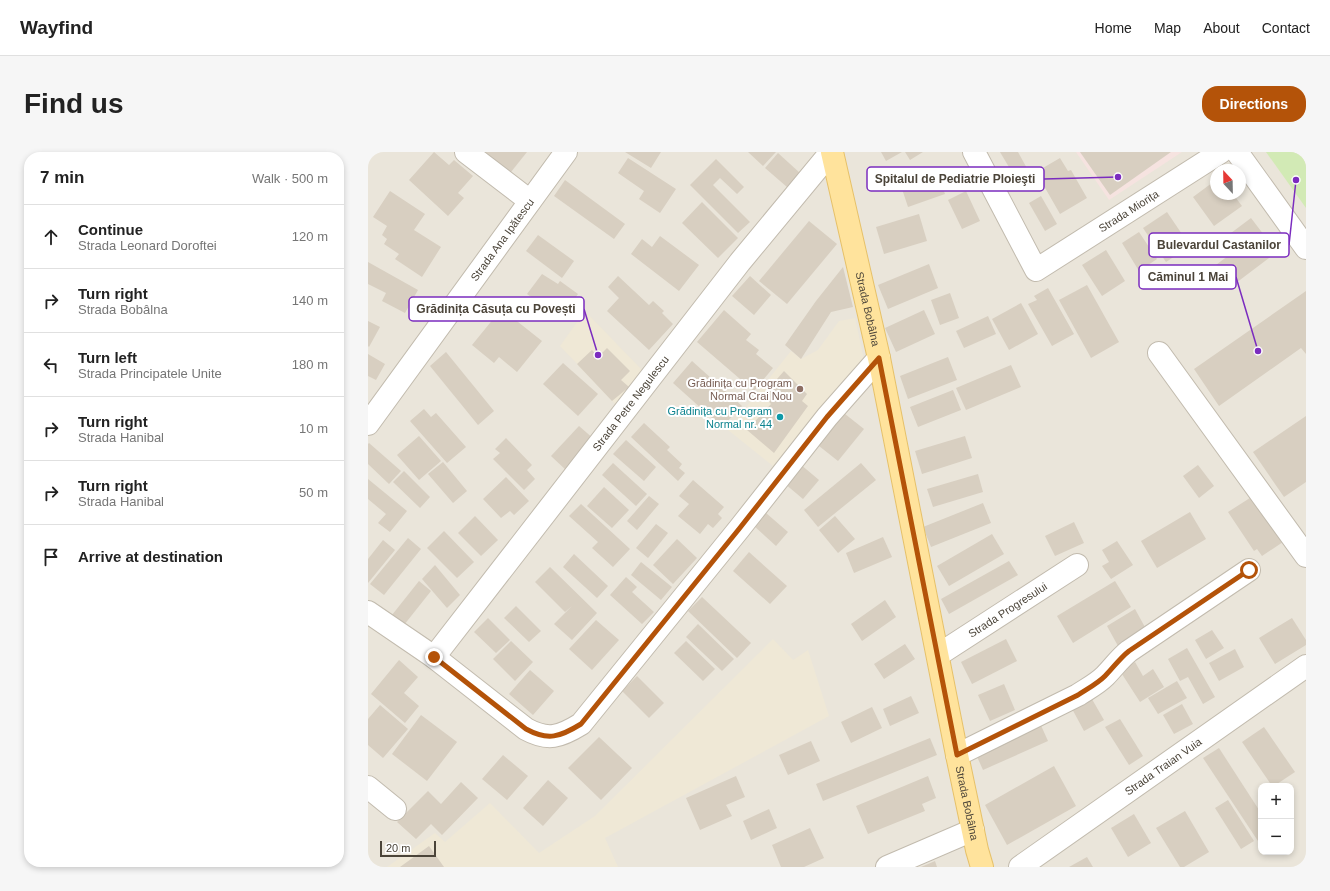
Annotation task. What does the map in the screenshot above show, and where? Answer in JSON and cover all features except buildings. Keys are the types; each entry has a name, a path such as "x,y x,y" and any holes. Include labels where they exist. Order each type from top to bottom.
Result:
{"main road":[{"name":"Strada Bobâlna","path":"832,152 879,358 957,755 982,867"}],"street":[{"path":"466,152 530,201"},
{"name":"Strada Ana Ipătescu","path":"368,424 566,152"},
{"name":"Strada Petre Negulescu","path":"434,657 740,262 832,152"},
{"name":"Strada Miorița","path":"974,152 1036,270 1221,152"},
{"path":"1237,152 1306,248"},
{"path":"1158,353 1306,556"},
{"path":"368,612 434,657 526,729 536,734 548,737 560,736 581,724 739,529 822,422 879,358"},
{"name":"Strada Progresului","path":"938,655 1077,565"},
{"path":"957,755 1078,695 1096,684 1121,657 1129,651 1249,570"},
{"name":"Strada Traian Vuia","path":"1020,867 1306,666"},
{"path":"368,787 396,809"},
{"path":"887,867 973,830"}],"shaded area":[{"path":"368,152 1306,152 1306,867 368,867"},
{"path":"1076,152 1182,152 1109,200"},
{"path":"585,311 643,371 616,405 560,346"},
{"name":"Grădinița cu Program Normal Crai Nou","path":"855,318 864,360 773,466 728,430 791,351 801,359 818,350 839,321"},
{"path":"773,639 793,660 808,650 829,716 605,838 618,867 387,867 435,833 445,842 490,803 539,853 595,816"}],"green space":[{"path":"1266,152 1306,152 1306,208"}],"place":[{"name":"Spitalul de Pediatrie Ploieşti","path":"1118,177"},
{"name":"Bulevardul Castanilor","path":"1296,180"},
{"name":"Căminul 1 Mai","path":"1258,351"},
{"name":"Grădinița Căsuța cu Povești","path":"598,355"},
{"name":"Grădinița cu Program Normal Crai Nou","path":"800,389"},
{"name":"Grădinița cu Program Normal nr. 44","path":"780,417"}],"route":[{"path":"434,657 526,729 536,734 548,737 560,736 571,731 581,724 739,529 827,417 879,358 957,755 1078,695 1096,684 1121,657 1129,651 1249,570"}]}
